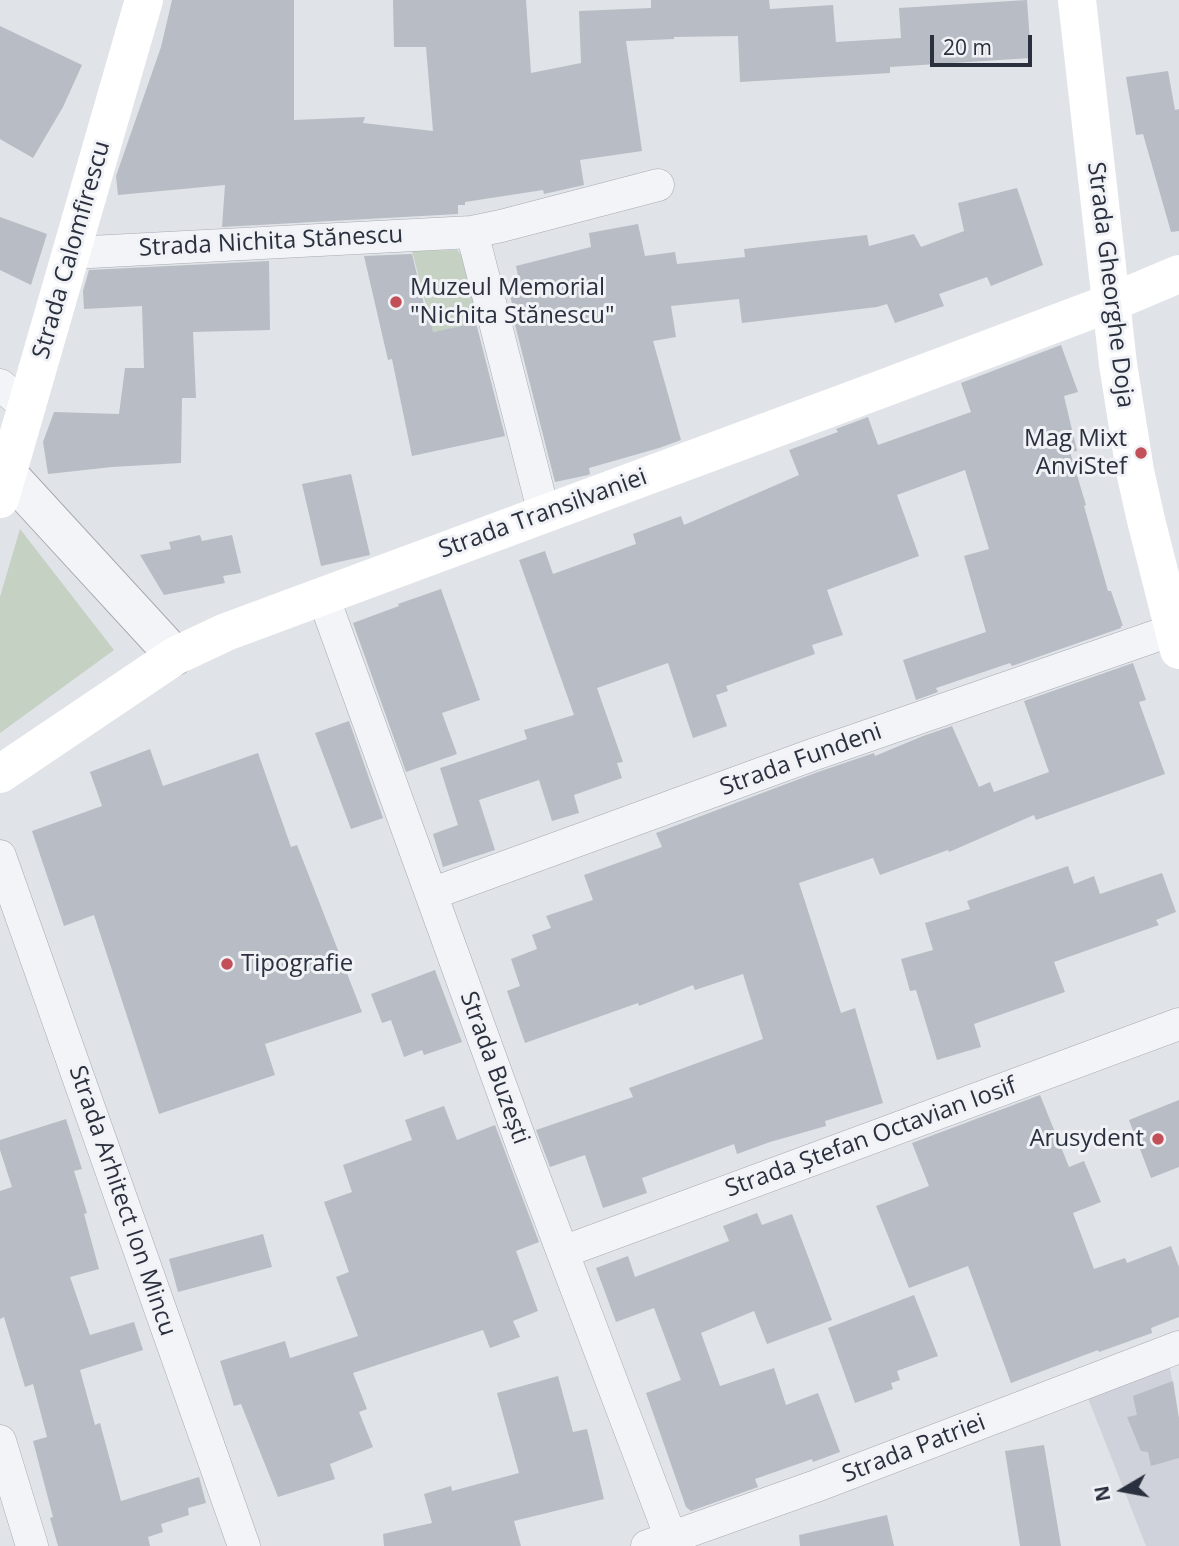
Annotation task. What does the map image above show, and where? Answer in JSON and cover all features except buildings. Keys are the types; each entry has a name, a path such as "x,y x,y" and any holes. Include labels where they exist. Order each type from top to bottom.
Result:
{"main road":[{"name":"Strada Calomfirescu","path":"4,487 13,396 71,253 144,0"},
{"name":"Strada Gheorghe Doja","path":"1077,0 1118,364 1135,471 1176,640"},
{"name":"Strada Transilvaniei","path":"0,774 175,656 226,632 1110,303 1179,274"}],"street":[{"name":"Strada Nichita Stănescu","path":"71,253 472,232 658,185"},
{"path":"472,232 544,514"},
{"path":"4,487 175,656"},
{"name":"Strada Buzești","path":"323,596 563,1252 659,1542"},
{"name":"Strada Fundeni","path":"431,894 812,755 1176,640"},
{"name":"Strada Arhitect Ion Mincu","path":"0,856 244,1546"},
{"name":"Strada Ștefan Octavian Iosif","path":"563,1252 1179,1024"},
{"name":"Strada Patriei","path":"659,1542 817,1486 1179,1348"},
{"path":"0,1441 32,1546"}],"shaded area":[{"path":"1169,1363 1179,1419 1179,1546 1146,1546 1086,1393"}],"green space":[{"path":"457,250 465,259 479,323 433,332 412,251"},
{"path":"20,529 114,650 0,733 0,597"}],"place":[{"name":"Muzeul Memorial \"Nichita Stănescu\"","path":"396,302"},
{"name":"Mag Mixt AnviStef","path":"1141,453"},
{"name":"Tipografie","path":"227,964"},
{"name":"Arusydent","path":"1158,1139"}]}
